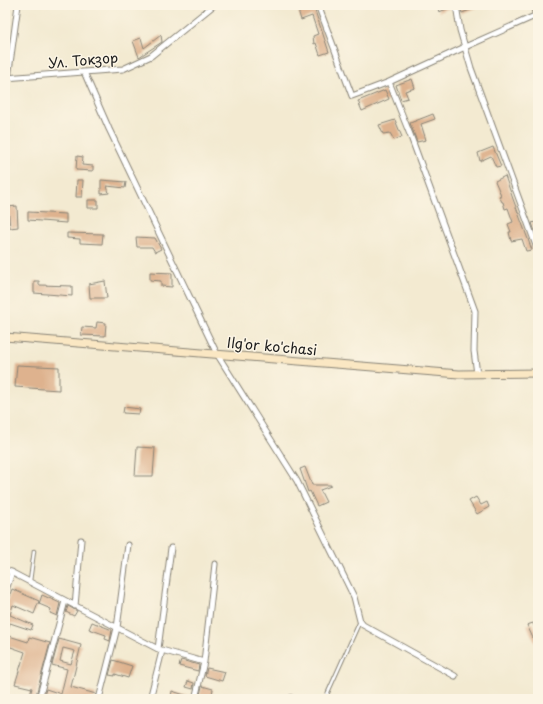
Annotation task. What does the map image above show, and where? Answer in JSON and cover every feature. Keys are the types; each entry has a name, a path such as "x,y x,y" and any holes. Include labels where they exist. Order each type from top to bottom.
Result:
{"street":[{"path":"7,78 18,5"},
{"name":"Ул. Токзор","path":"7,78 124,69 151,56 214,5"},
{"path":"318,5 352,96 389,82 465,46 537,18 534,5"},
{"path":"456,5 460,30 471,68 538,251"},
{"path":"84,72 109,129 217,354 297,481 354,597 360,621 363,625 455,676"},
{"path":"389,82 411,137 475,311 474,352 477,374"},
{"name":"Ilg'or ko'chasi","path":"5,336 459,374 538,373"},
{"path":"75,606 81,540"},
{"path":"99,699 117,628 128,545"},
{"path":"150,699 160,650 171,548"},
{"path":"195,699 204,662 215,564"},
{"path":"5,569 160,650 204,662"},
{"path":"5,593 12,572"},
{"path":"39,699 65,601"}],"lane":[{"path":"30,582 34,551"},
{"path":"326,699 360,621"}],"building":[{"path":"313,5 329,52 320,55 316,43 314,44 313,36 318,34 312,16 301,20 298,10"},
{"path":"437,5 452,5 452,7 439,12"},
{"path":"460,5 483,5 462,13"},
{"path":"161,35 162,42 139,57 133,41 141,38 144,48"},
{"path":"412,79 415,88 405,91 408,98 401,100 396,85"},
{"path":"385,90 389,99 362,111 358,101"},
{"path":"433,114 435,119 421,124 426,140 417,142 410,123"},
{"path":"395,120 402,137 394,140 390,133 383,134 379,125"},
{"path":"493,147 501,166 496,167 491,156 480,161 478,153"},
{"path":"77,156 83,157 82,165 93,166 93,171 76,170"},
{"path":"505,176 532,250 526,251 522,239 511,241 509,232 511,232 508,224 513,222 508,208 505,209 499,196 501,195 495,181"},
{"path":"77,180 83,180 82,197 76,197"},
{"path":"101,180 126,182 125,188 107,186 109,193 101,194"},
{"path":"88,200 98,200 98,208 88,208"},
{"path":"17,206 18,227 10,228 8,207"},
{"path":"28,212 66,214 66,223 28,220"},
{"path":"538,221 538,236 537,237 532,223"},
{"path":"67,233 103,234 102,244 80,243 80,239 67,238"},
{"path":"136,237 155,238 161,249 155,252 152,247 137,247"},
{"path":"150,272 172,273 172,287 161,286 161,281 150,280"},
{"path":"34,281 39,281 39,285 72,286 72,296 34,293"},
{"path":"105,281 107,298 90,298 89,284"},
{"path":"97,322 106,323 105,336 81,335 82,327 96,328"},
{"path":"17,365 59,367 59,390 15,387"},
{"path":"124,407 140,409 139,414 123,413"},
{"path":"137,447 155,448 153,476 135,476"},
{"path":"305,467 312,485 331,485 320,490 326,502 317,506 310,491 308,492 300,469"},
{"path":"476,497 481,505 487,502 489,507 477,514 469,501"},
{"path":"12,589 39,601 34,614 13,605 10,615 33,625 31,630 10,623 6,635 28,642 29,637 50,643 35,699 29,699 32,688 15,684 25,652 5,645 5,607"},
{"path":"42,595 60,603 57,616 50,613 51,609 39,604"},
{"path":"68,606 77,611 74,616 66,612"},
{"path":"92,622 112,630 110,641 105,639 106,635 89,629"},
{"path":"533,623 538,634 538,649 527,625"},
{"path":"59,639 81,645 71,687 96,694 94,699 62,699 55,697 54,699 43,699 46,689 61,694 67,669 52,665","holes":["63,648 75,651 71,664 60,661"]},
{"path":"113,660 132,666 128,678 115,674 115,676 109,675"},
{"path":"181,660 199,665 198,671 179,666"},
{"path":"207,668 225,672 222,681 205,676"},
{"path":"188,681 194,683 193,689 186,687"},
{"path":"202,686 213,689 211,699 199,699"},
{"path":"172,691 191,697 191,699 171,697"}]}
